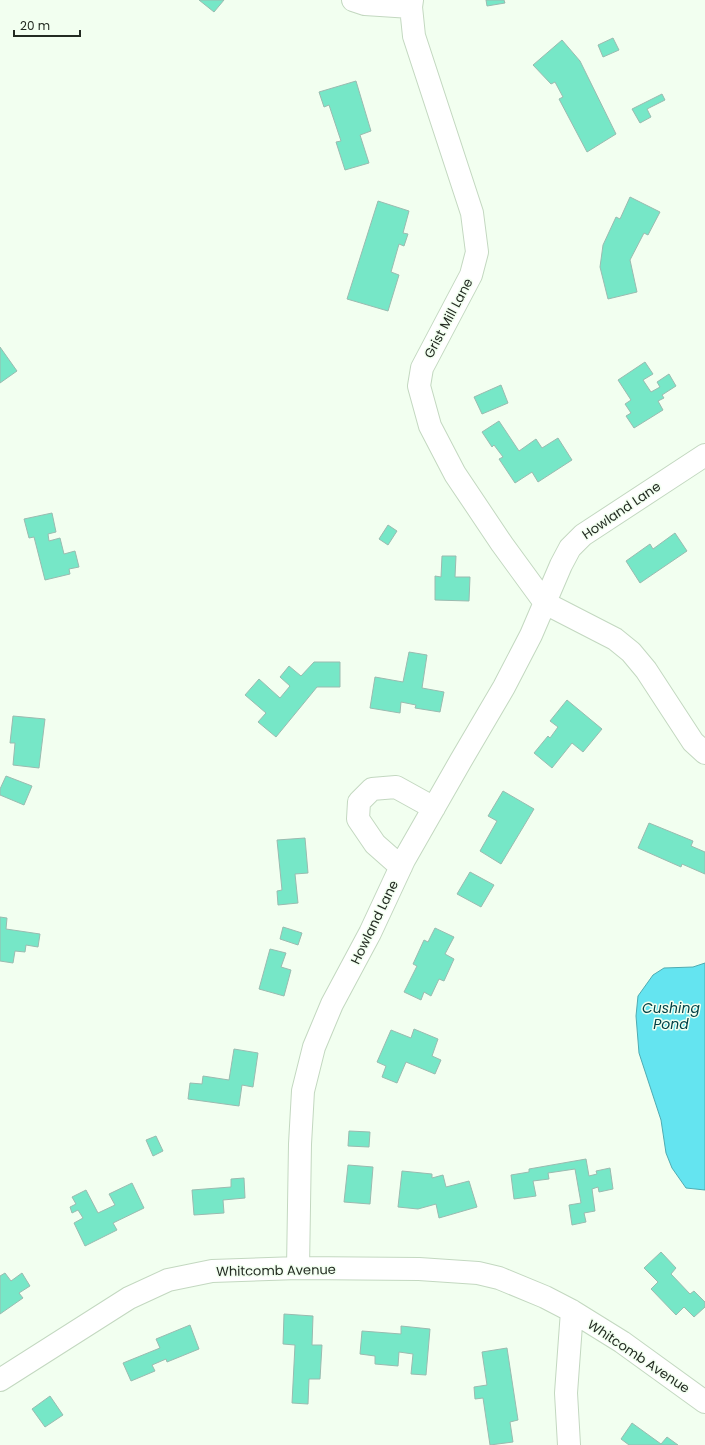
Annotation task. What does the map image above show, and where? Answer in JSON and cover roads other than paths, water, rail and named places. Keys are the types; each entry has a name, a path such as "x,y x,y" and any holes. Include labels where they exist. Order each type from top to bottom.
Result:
{"street":[{"name":"Grist Mill Lane","path":"352,0 365,4 412,3 414,36 472,214 477,252 471,275 422,368 419,386 430,426 455,474 502,544 545,603"},
{"name":"Howland Lane","path":"298,1268 300,1144 303,1091 314,1047 332,1004 370,932 401,867 504,687 531,635 561,565 570,548 583,535 705,455"},
{"path":"545,603 615,639 631,652 646,670 693,742 705,753"},
{"path":"401,867 375,844 358,819 359,802 372,789 396,787 434,808"},
{"name":"Whitcomb Avenue","path":"0,1380 129,1298 168,1280 212,1271 298,1268 419,1269 478,1273 499,1278 545,1297 572,1311 622,1342 705,1402"},
{"name":"Whitcomb Avenue","path":"569,1445 566,1393 572,1311"}],"water":[{"name":"Cushing Pond","path":"705,963 705,1190 686,1188 672,1168 666,1153 661,1120 639,1053 636,1016 638,996 653,975 664,968 693,967"}]}
